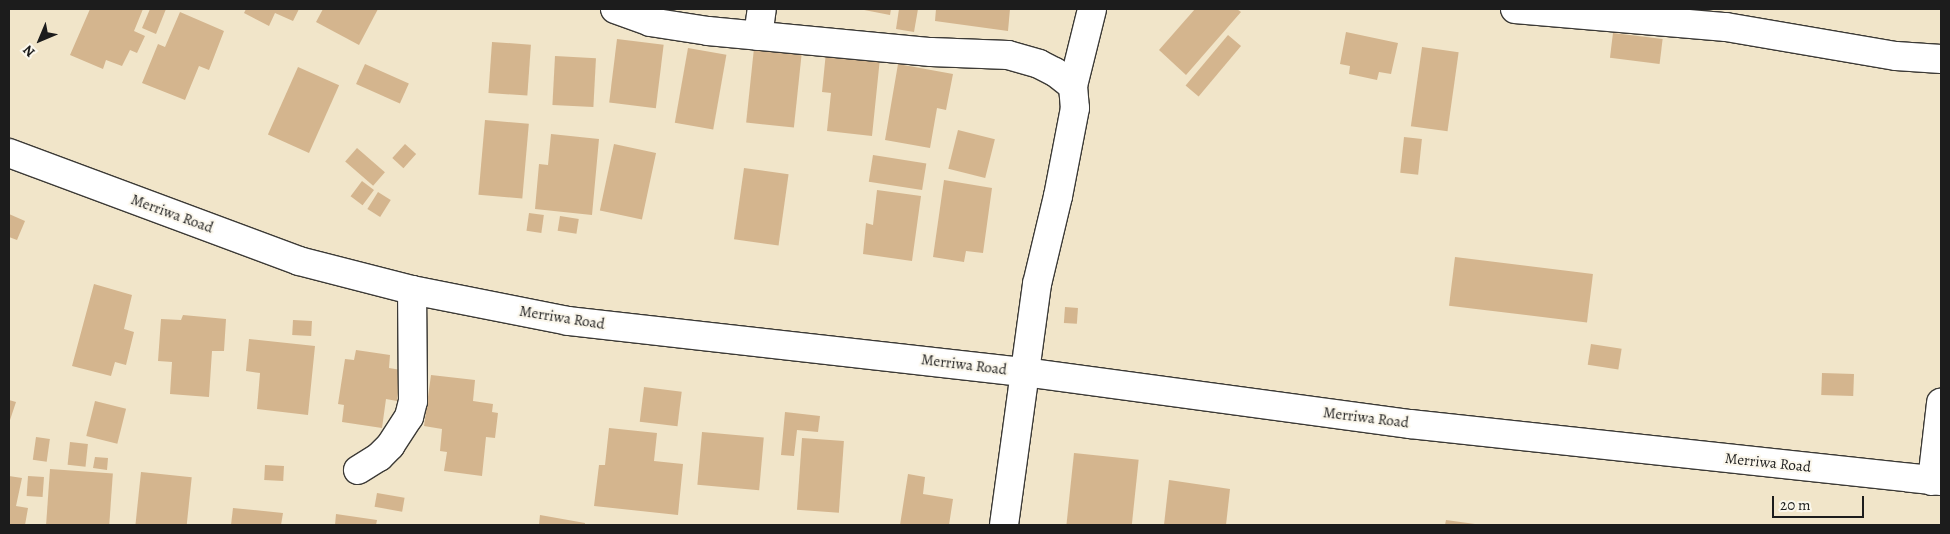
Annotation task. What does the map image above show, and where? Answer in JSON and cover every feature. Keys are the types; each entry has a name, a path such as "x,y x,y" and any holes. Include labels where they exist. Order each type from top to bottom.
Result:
{"street":[{"path":"615,9 634,17 669,26 931,52 1008,55 1038,64 1055,72 1073,86"},
{"path":"758,36 762,9"},
{"path":"1004,525 1037,284 1058,196 1075,108 1073,86 1092,9"},
{"path":"1515,9 1724,18 1896,56 1941,59"},
{"name":"Merriwa Road","path":"9,153 299,261 412,290 568,321 1024,372 1410,424 1936,481"},
{"path":"358,470 379,457 390,446 409,417 413,401 412,290"},
{"path":"1936,481 1941,403"}],"building":[{"path":"90,9 143,9 134,31 145,36 137,53 130,50 122,66 106,60 103,69 70,55"},
{"path":"150,9 166,9 156,34 142,28"},
{"path":"246,9 299,9 293,21 275,13 269,26 244,13"},
{"path":"323,9 378,9 359,45 316,22"},
{"path":"859,9 891,9 890,15"},
{"path":"899,9 918,9 914,32 896,29"},
{"path":"936,9 1010,9 1008,31 935,21"},
{"path":"1195,9 1237,9 1241,12 1186,75 1159,50"},
{"path":"180,12 224,31 209,70 199,66 185,100 142,83 158,44 165,47"},
{"path":"1346,32 1398,43 1391,74 1379,72 1377,80 1349,74 1350,66 1340,64"},
{"path":"1613,33 1663,39 1660,64 1610,58"},
{"path":"1228,35 1241,46 1199,96 1186,86"},
{"path":"617,39 664,45 656,108 609,103"},
{"path":"492,42 531,45 527,96 488,93"},
{"path":"1422,47 1459,52 1448,131 1411,126"},
{"path":"688,48 726,55 713,130 675,123"},
{"path":"754,48 802,53 794,128 746,123"},
{"path":"826,52 880,58 872,136 827,131 831,93 822,92"},
{"path":"555,56 596,58 593,107 552,105"},
{"path":"365,64 409,84 400,104 356,84"},
{"path":"898,64 953,74 946,110 937,108 930,148 885,140"},
{"path":"298,67 339,85 309,153 268,135"},
{"path":"485,120 529,124 522,199 478,195"},
{"path":"958,130 995,139 985,178 948,169"},
{"path":"551,134 599,139 592,215 535,209 539,164 548,165"},
{"path":"1404,137 1422,139 1418,175 1400,173"},
{"path":"405,144 416,154 403,168 392,158"},
{"path":"614,144 656,153 642,219 600,211"},
{"path":"357,148 385,172 373,186 345,162"},
{"path":"873,155 926,163 922,190 869,182"},
{"path":"744,168 789,174 779,246 734,239"},
{"path":"944,180 992,188 983,253 966,251 964,262 933,257"},
{"path":"362,181 374,190 363,205 351,196"},
{"path":"877,190 921,196 912,261 863,254 866,223 873,225"},
{"path":"378,192 391,200 380,217 367,209"},
{"path":"529,213 544,215 541,233 526,231"},
{"path":"9,214 25,221 17,240 9,237"},
{"path":"560,216 579,219 576,234 558,231"},
{"path":"1455,257 1593,274 1587,323 1449,306"},
{"path":"94,284 132,295 124,329 134,332 126,365 115,362 111,376 72,366"},
{"path":"1065,307 1078,308 1077,324 1064,323"},
{"path":"183,315 226,319 224,351 212,351 209,397 170,394 172,362 158,361 161,319 181,320"},
{"path":"293,320 312,321 311,336 292,335"},
{"path":"249,339 315,346 308,415 257,409 260,373 246,371"},
{"path":"1591,344 1622,349 1618,370 1588,365"},
{"path":"356,350 390,355 389,368 401,370 397,401 386,399 382,428 342,422 344,405 338,404 345,359 354,360"},
{"path":"1822,373 1854,374 1853,396 1821,395"},
{"path":"431,375 475,380 473,401 493,404 492,412 498,413 495,438 486,437 482,476 444,471 447,452 440,451 442,429 424,426"},
{"path":"644,387 682,392 677,426 640,422"},
{"path":"9,400 16,402 9,423"},
{"path":"95,401 126,409 117,444 86,436"},
{"path":"785,412 820,416 818,432 797,430 794,456 781,455"},
{"path":"609,428 657,433 654,461 683,464 678,515 594,506 599,465 605,465"},
{"path":"702,432 764,437 759,490 697,485"},
{"path":"36,437 50,439 47,462 33,460"},
{"path":"802,438 844,441 839,513 797,510"},
{"path":"70,442 88,444 85,467 68,465"},
{"path":"1074,453 1139,460 1132,525 1066,525"},
{"path":"95,457 108,458 107,470 93,468"},
{"path":"265,465 284,466 283,481 264,480"},
{"path":"50,469 113,473 109,525 46,525"},
{"path":"141,472 192,477 187,525 135,525"},
{"path":"908,474 925,477 923,494 953,499 949,525 900,525"},
{"path":"9,476 22,478 16,506 28,508 25,525 9,525"},
{"path":"28,476 44,477 43,497 27,496"},
{"path":"1169,480 1230,489 1226,525 1164,525"},
{"path":"377,493 405,498 402,512 375,507"},
{"path":"233,508 283,513 281,525 231,525"},
{"path":"336,514 377,520 376,525 335,525"},
{"path":"540,515 585,523 585,525 539,525"},
{"path":"1446,520 1475,524 1475,525 1445,525"}]}
